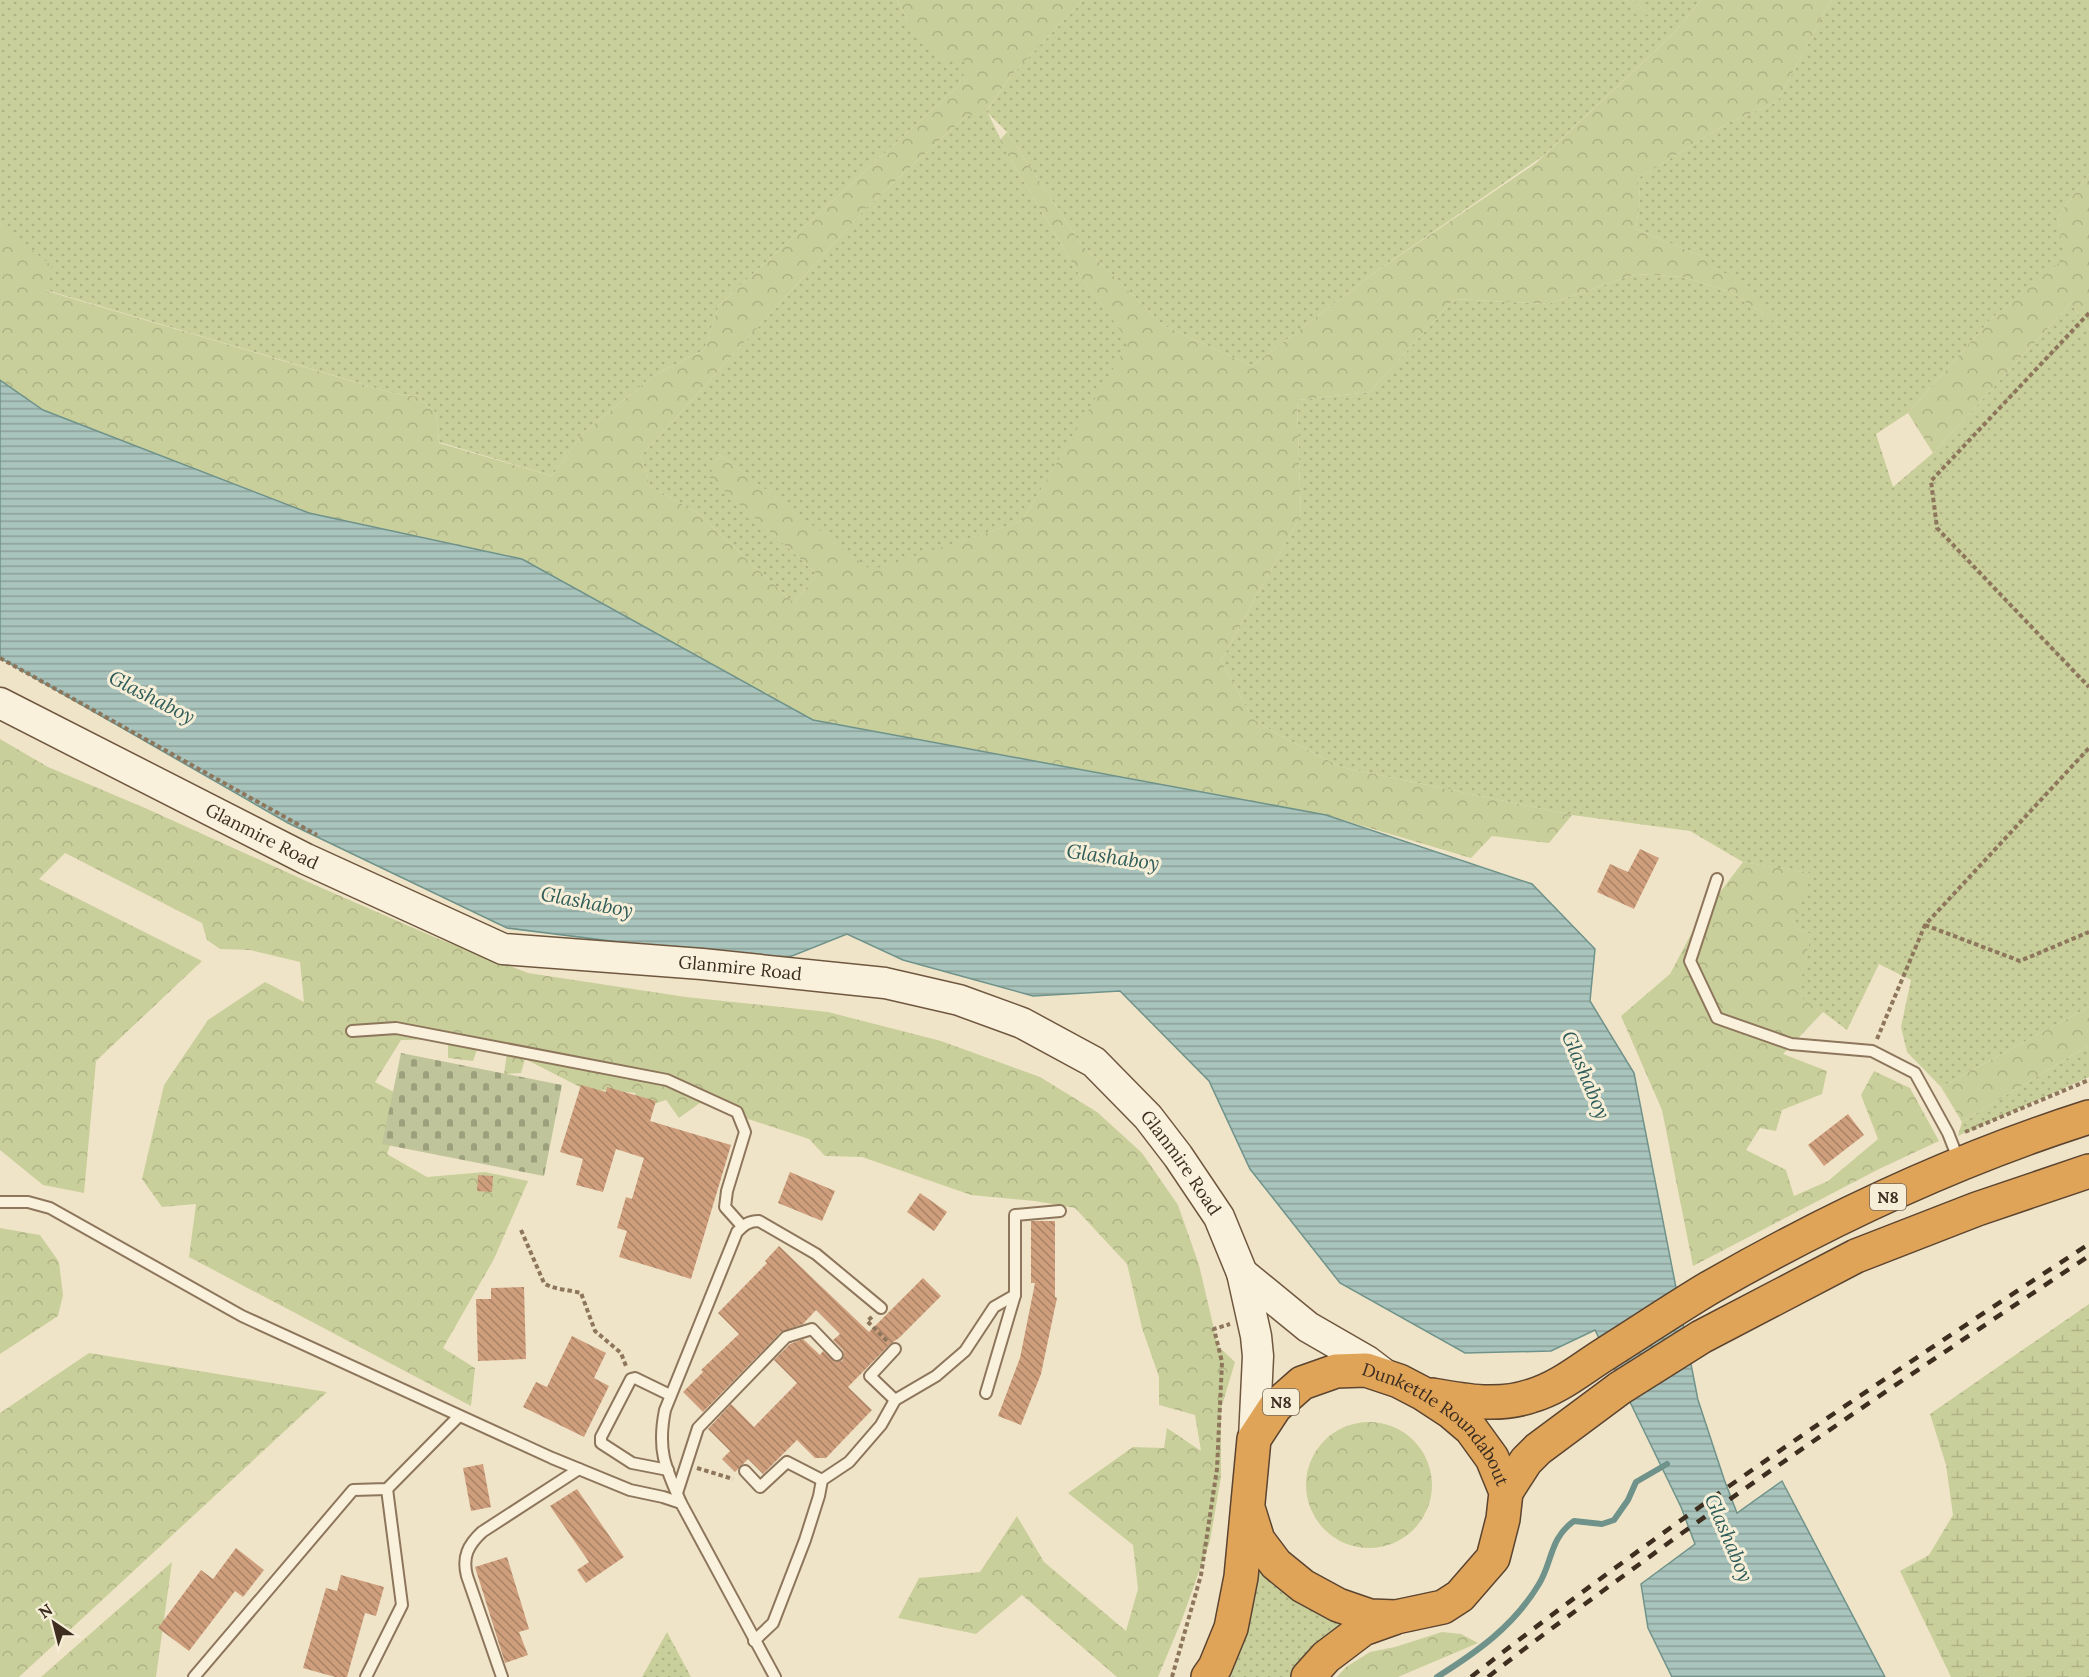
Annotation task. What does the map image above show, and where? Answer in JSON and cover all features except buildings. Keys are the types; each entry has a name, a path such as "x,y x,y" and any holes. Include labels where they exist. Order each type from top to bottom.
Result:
{"highway":[{"name":"N8","path":"1422,1393 1475,1403 1495,1403 1529,1397 1557,1385 1695,1297 1760,1259 1838,1220 1960,1164 2089,1117"},
{"name":"N8","path":"1506,1492 1526,1461 1538,1449 1620,1388 1701,1338 1856,1256 1977,1209 2089,1171"},
{"name":"Dunkettle Roundabout","path":"1366,1370 1389,1378 1422,1393 1451,1412 1471,1429 1492,1458 1506,1492 1503,1519 1493,1558 1460,1596 1443,1607 1396,1617 1370,1617 1338,1605 1303,1586 1276,1564 1258,1540 1248,1511 1254,1439 1275,1407 1302,1383 1336,1371 1366,1370"},
{"name":"N8","path":"1208,1677 1215,1667 1231,1628 1241,1577 1248,1511"},
{"name":"N8","path":"1308,1677 1326,1657 1364,1629 1396,1617"}],"main road":[{"name":"Glanmire Road","path":"0,703 306,859 503,949 702,964 885,983 959,1000 1022,1023 1094,1062 1148,1116 1219,1217 1242,1273 1256,1336 1254,1439"},
{"path":"1242,1273 1308,1327 1367,1360 1389,1378"}],"lane":[{"path":"1717,879 1690,961 1717,1018 1791,1044 1872,1051 1915,1072 1948,1134 1960,1164"},
{"path":"351,1031 396,1028 667,1080 737,1112 745,1132 727,1191 725,1207 742,1226"},
{"path":"0,1202 28,1202 50,1208 242,1316 579,1469 630,1490 679,1498"},
{"path":"986,1393 1015,1295 1015,1215 1060,1211"},
{"path":"775,1677 679,1498 662,1455 660,1441 665,1410 737,1232 750,1221 759,1221 816,1254 881,1308"},
{"path":"754,1641 773,1623 805,1540 822,1480 849,1462 881,1425 895,1400 936,1376 965,1351 994,1307 1015,1295"},
{"path":"679,1498 685,1464 698,1428 786,1336 812,1329 837,1355"},
{"path":"895,1349 870,1376 895,1400"},
{"path":"668,1470 632,1462 601,1443 601,1437 631,1379 635,1378 670,1395"},
{"path":"194,1677 353,1490 387,1489 459,1416"},
{"path":"745,1471 760,1487 787,1462 822,1480"},
{"path":"502,1677 467,1576 464,1564 466,1552 482,1532 579,1469"},
{"path":"366,1677 402,1605 387,1489"}],"path":[{"path":"2089,313 1931,481 1936,528 2089,687"},
{"path":"0,658 325,840"},
{"path":"1872,1051 1925,925 2089,748"},
{"path":"1925,925 2020,961 2089,932"},
{"path":"521,1230 544,1283 549,1287 581,1293 595,1331 621,1353 631,1379"},
{"path":"881,1308 867,1321 895,1349"},
{"path":"1172,1677 1201,1575 1217,1469 1222,1362 1214,1329 1232,1324"},
{"path":"685,1464 737,1480 745,1471"}],"green space":[{"path":"0,0 897,0 908,21 972,61 957,87 719,305 704,350 654,375 581,435 552,476 439,442 436,413 418,397 389,392 46,290 0,225"},
{"path":"897,0 1083,0 1009,78 986,112 965,117 866,208 641,456 650,486 696,512 794,603 817,574 709,477 719,454 871,570 1022,521 1129,342 1080,276 1010,159 1000,140 1007,132 1081,244 1163,325 1252,366 1378,270 1536,163 1674,33 1625,0 1632,0 1675,32 1701,0 1831,0 1777,102 1730,122 1638,178 1640,197 1636,229 1701,256 1753,293 1807,343 1731,292 1683,277 1636,274 1548,304 1454,299 1370,392 1297,400 1301,515 1221,661 1253,719 1341,767 1572,815 1549,843 1492,836 1471,858 1326,815 813,720 522,559 309,513 43,410 0,380 0,225 52,266 47,291 389,392 418,397 436,413 439,443 552,476 581,435 654,375 704,350 719,305 957,87 971,61 942,59 908,21"},
{"path":"1083,0 1625,0 1664,25 1632,0 1701,0 1675,32 1543,156 1378,270 1252,366 1163,325 1081,244 1007,132 988,113 1010,159 1080,276 1130,342 1022,521 871,571 719,454 710,477 817,574 794,603 696,512 650,486 641,456 866,208 965,117 987,111 1009,78"},
{"path":"1831,0 2089,0 2089,174 2058,216 2065,259 1991,319 1908,413 1876,434 1893,487 1933,453 2071,303 2089,330 2089,1007 1941,1087 1907,1052 1901,1027 1911,980 1879,964 1847,1030 1797,996 1811,934 1793,927 1809,873 1743,862 1690,831 1572,815 1341,767 1253,719 1221,661 1301,515 1297,400 1370,392 1454,299 1548,304 1636,274 1683,277 1731,292 1803,340 1701,256 1636,229 1640,197 1638,178 1730,122 1777,102"},
{"path":"2089,174 2089,330 2071,303 1933,453 1908,413 1991,319 2064,259 2058,216"},
{"path":"0,739 48,767 439,939 528,973 686,997 828,1012 941,1041 1040,1077 1097,1112 1142,1153 1178,1205 1199,1265 1218,1346 1235,1362 1221,1409 1221,1477 1210,1541 1181,1622 1158,1677 1117,1677 1022,1595 976,1634 898,1618 919,1578 980,1572 1017,1516 1044,1562 1126,1631 1138,1589 1133,1545 1068,1493 1133,1447 1164,1448 1167,1428 1201,1451 1195,1415 1159,1405 1159,1377 1142,1328 1127,1264 1075,1208 1035,1201 971,1195 862,1157 825,1156 809,1139 700,1103 679,1118 666,1100 641,1108 635,1093 586,1090 525,1059 521,1073 504,1074 507,1053 480,1041 473,1061 448,1058 448,1039 401,1040 375,1082 407,1099 387,1154 427,1177 485,1172 528,1181 494,1259 443,1348 475,1368 471,1406 189,1257 196,1204 162,1207 142,1179 164,1085 208,1020 265,982 304,1002 300,962 250,950 220,949 207,940 202,923 65,853 39,879 202,961 96,1061 84,1193 43,1185 0,1150"},
{"path":"1743,862 1810,873 1794,927 1811,934 1798,995 1823,1012 1783,1054 1827,1071 1822,1094 1782,1110 1776,1131 1760,1128 1746,1150 1786,1170 1794,1196 1828,1181 1878,1139 1861,1095 1874,1071 1910,1088 1939,1141 1879,1169 1693,1266 1662,1110 1621,1016 1670,974 1698,921"},
{"path":"2089,1007 2089,1045 1962,1122 1941,1087"},
{"path":"2089,1045 2089,1077 1958,1136 1962,1122"},
{"path":"401,1053 562,1085 544,1176 382,1144"},
{"path":"0,1228 40,1235 59,1262 63,1295 58,1316 0,1354"},
{"path":"2089,1304 2089,1677 1951,1677 1900,1571 1929,1555 1953,1515 1946,1465 1930,1414"},
{"path":"89,1353 327,1392 19,1677 0,1677 0,1413"},
{"path":"1369,1422 1393,1427 1413,1441 1427,1461 1432,1485 1427,1509 1413,1529 1393,1543 1369,1548 1345,1543 1325,1529 1311,1509 1306,1485 1311,1461 1325,1441 1345,1427"},
{"path":"172,1562 156,1677 41,1677"},
{"path":"1258,1564 1300,1603 1350,1628 1298,1677 1222,1677"},
{"path":"667,1632 691,1677 642,1677"},
{"path":"1442,1632 1461,1634 1478,1643 1398,1677 1337,1677 1346,1667 1370,1652 1395,1647"}],"water":[{"name":"Glashaboy","path":"0,380 43,410 309,513 522,559 813,720 1326,815 1532,884 1595,949 1590,1001 1634,1073 1698,1400 1737,1513 1782,1481 1885,1677 1672,1677 1648,1628 1641,1584 1695,1544 1681,1507 1595,1330 1551,1351 1465,1353 1340,1283 1250,1169 1209,1081 1120,991 1033,996 903,960 847,934 777,962 507,928 288,823 0,658"}],"waterway":[{"path":"1437,1677 1494,1637 1518,1613 1539,1584 1556,1543 1566,1528 1574,1521 1602,1524 1614,1520 1628,1500 1636,1482 1667,1464"}],"railway":[{"path":"1471,1677 1698,1508 2089,1244"},
{"path":"1488,1677 1723,1504 2089,1256"}]}
